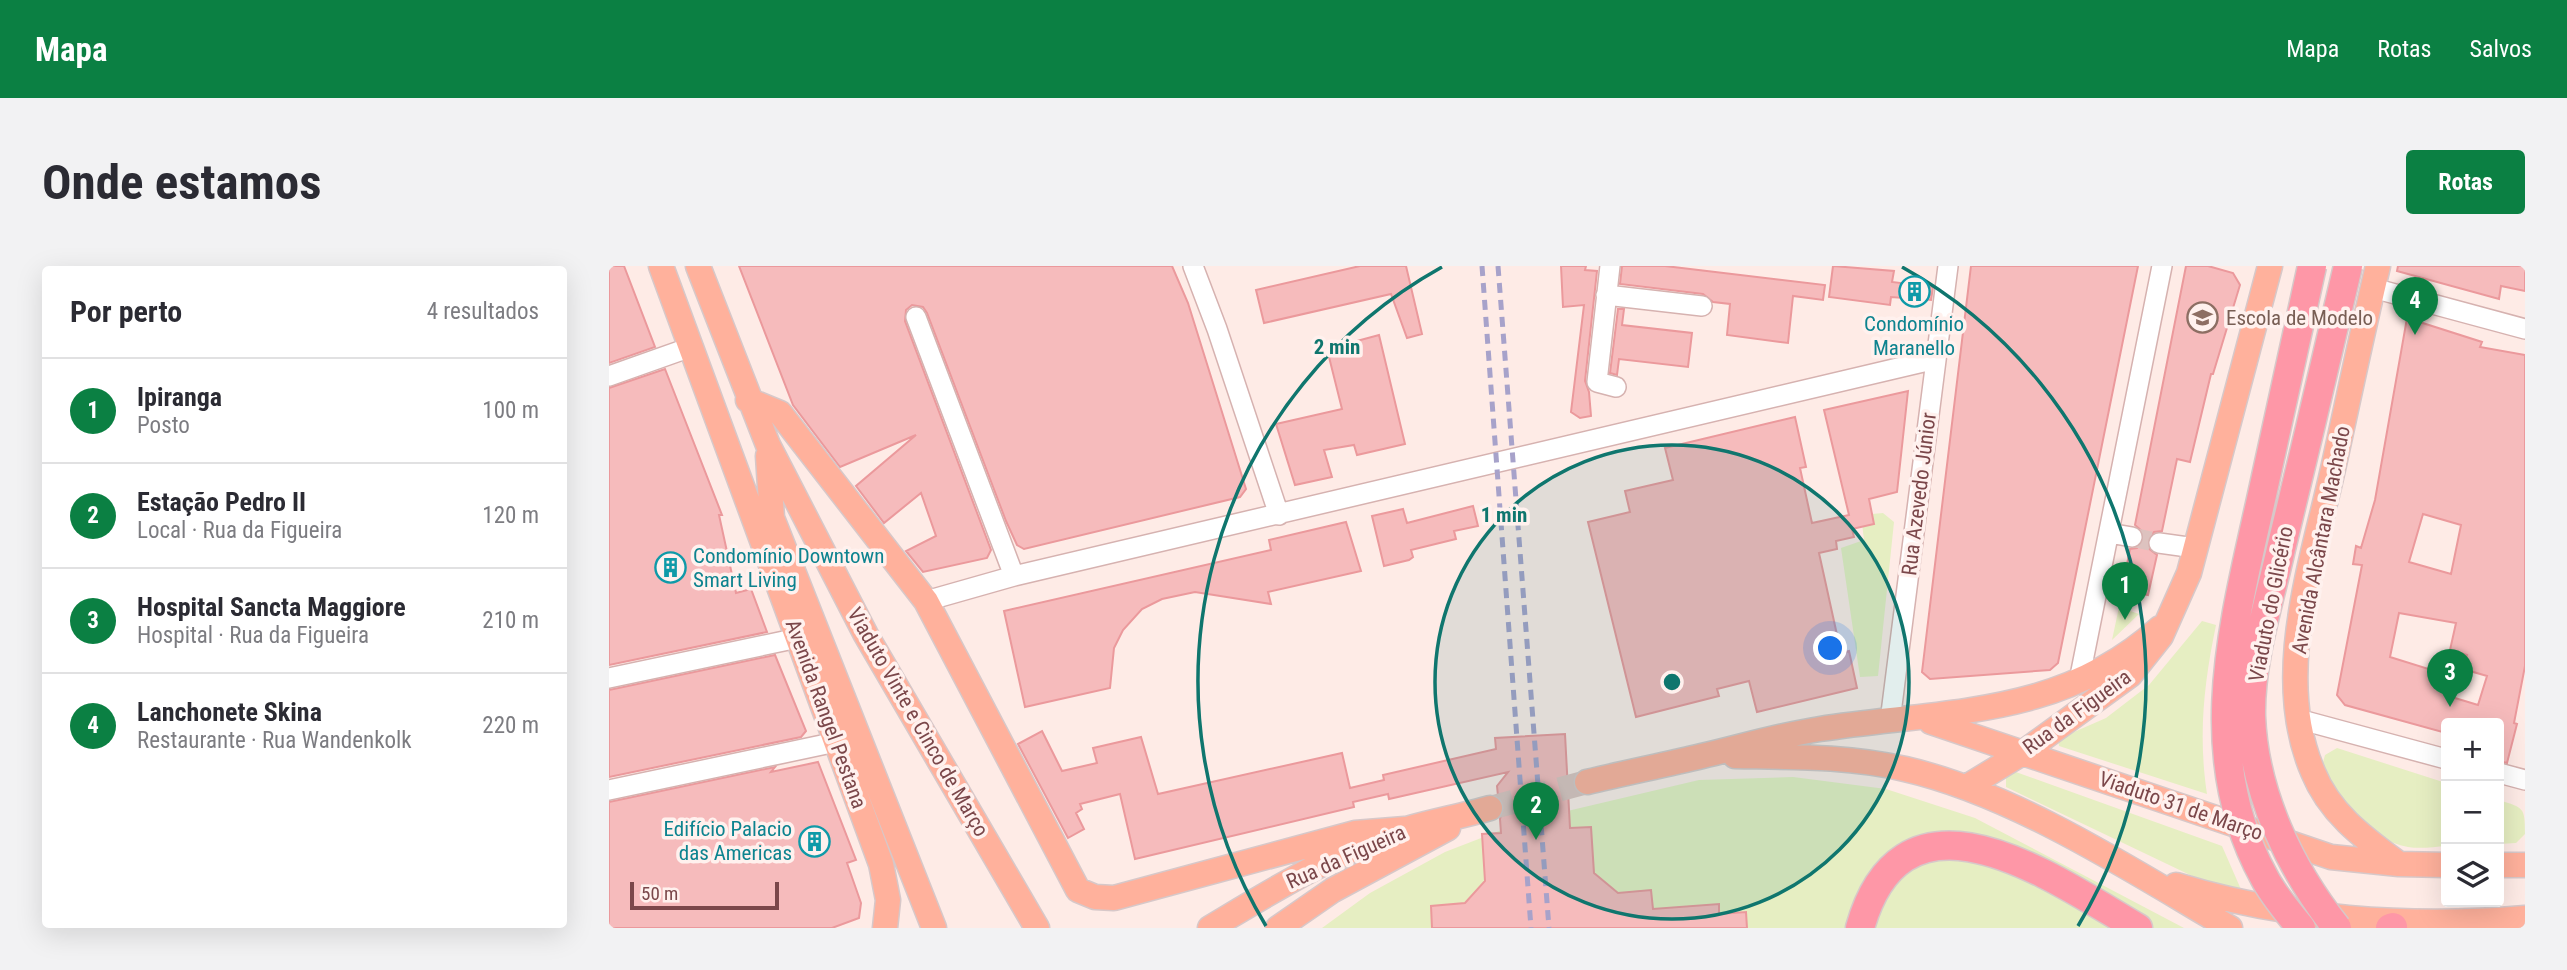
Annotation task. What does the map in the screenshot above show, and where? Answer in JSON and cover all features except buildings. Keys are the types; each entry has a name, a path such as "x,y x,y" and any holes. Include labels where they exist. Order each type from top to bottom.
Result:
{"highway":[{"name":"Viaduto do Glicério","path":"2301,928 2264,877 2244,832 2231,782 2224,728 2227,668 2238,604 2312,266"},
{"name":"Viaduto do Glicério","path":"2337,928 2311,894 2273,816 2256,760 2251,714 2259,644 2348,266"},
{"path":"1860,928 1875,890 1897,865 1911,855 1953,845 1977,846 2011,857 2138,928"}],"main road":[{"name":"Avenida Rangel Pestana","path":"661,266 881,864 888,900 886,921"},
{"path":"698,266 748,400 780,413 926,601 1078,890 1095,897 1114,898 1355,833 1405,829"},
{"path":"1587,782 1782,736 1993,709 2047,695 2111,664 2168,620 2180,598 2270,266"},
{"name":"Avenida Alcântara Machado","path":"2376,277 2302,614 2297,656 2298,719 2312,771 2328,803 2358,834 2423,865"},
{"name":"Viaduto Vinte e Cinco de Março","path":"748,400 768,445 866,635 1037,928"},
{"name":"Avenida Rangel Pestana","path":"768,445 772,518 931,921"},
{"name":"Rua da Figueira","path":"1968,786 2024,752 2130,675 2154,649 2168,620"},
{"name":"Viaduto 31 de Março","path":"1921,719 2330,857 2423,865"},
{"path":"1703,756 1857,760 1905,769 1968,786 2139,874 2230,928"},
{"name":"Rua da Figueira","path":"1210,928 1290,880 1405,829 1485,809 1333,890 1278,928"},
{"path":"2504,865 2525,865"},
{"path":"2139,874 2255,907 2391,928 2525,918"},
{"path":"886,921 896,911 931,921"}],"street":[{"path":"1193,266 1217,328 1279,515"},
{"path":"1610,266 1597,382 1616,387"},
{"name":"Rua Azevedo Júnior","path":"1890,721 1948,266"},
{"path":"2080,681 2162,266"},
{"path":"2376,277 2525,329"},
{"path":"1606,295 1702,306"},
{"path":"916,317 1014,576"},
{"path":"609,376 691,347"},
{"path":"926,601 1014,576 1936,359"},
{"path":"2109,533 2132,537"},
{"path":"2159,543 2195,548"},
{"path":"609,678 798,638"},
{"path":"2298,719 2441,758"},
{"path":"609,790 836,742"},
{"path":"2504,774 2525,780"}],"green space":[{"path":"1883,513 1894,522 1878,676 1860,677 1841,548 1864,540 1861,515"},
{"path":"2119,607 2139,614 2112,640"},
{"path":"2202,621 2216,625 2204,709 2203,751 2207,794 2059,746 2058,739 2106,718 2149,685"},
{"path":"2337,748 2441,781 2441,846 2408,847 2393,843 2368,827 2337,792 2322,766 2325,755"},
{"path":"2013,771 2222,846 2243,894 2211,885 2006,787 2006,778"},
{"path":"1793,777 1886,789 1975,818 2184,928 1322,928 1370,893 1445,852 1525,821 1699,780"},
{"path":"2504,802 2518,807 2523,813 2525,834 2516,843 2504,844"}],"tunnel":[{"path":"2132,537 2159,543"},
{"path":"1490,808 1587,782"}],"railway":[{"path":"1482,266 1531,928"},
{"path":"1498,266 1549,928"}],"place":[{"name":"Condomínio Maranello","path":"1914,292"},
{"name":"Escola de Modelo","path":"2203,318"},
{"name":"Lanchonete Skina","path":"2415,335"},
{"name":"Condomínio Downtown Smart Living","path":"670,568"},
{"name":"Ipiranga","path":"2125,620"},
{"name":"Hospital Sancta Maggiore","path":"2450,707"},
{"name":"Estação Pedro II","path":"1536,840"},
{"name":"Edifício Palacio das Americas","path":"815,841"}]}
